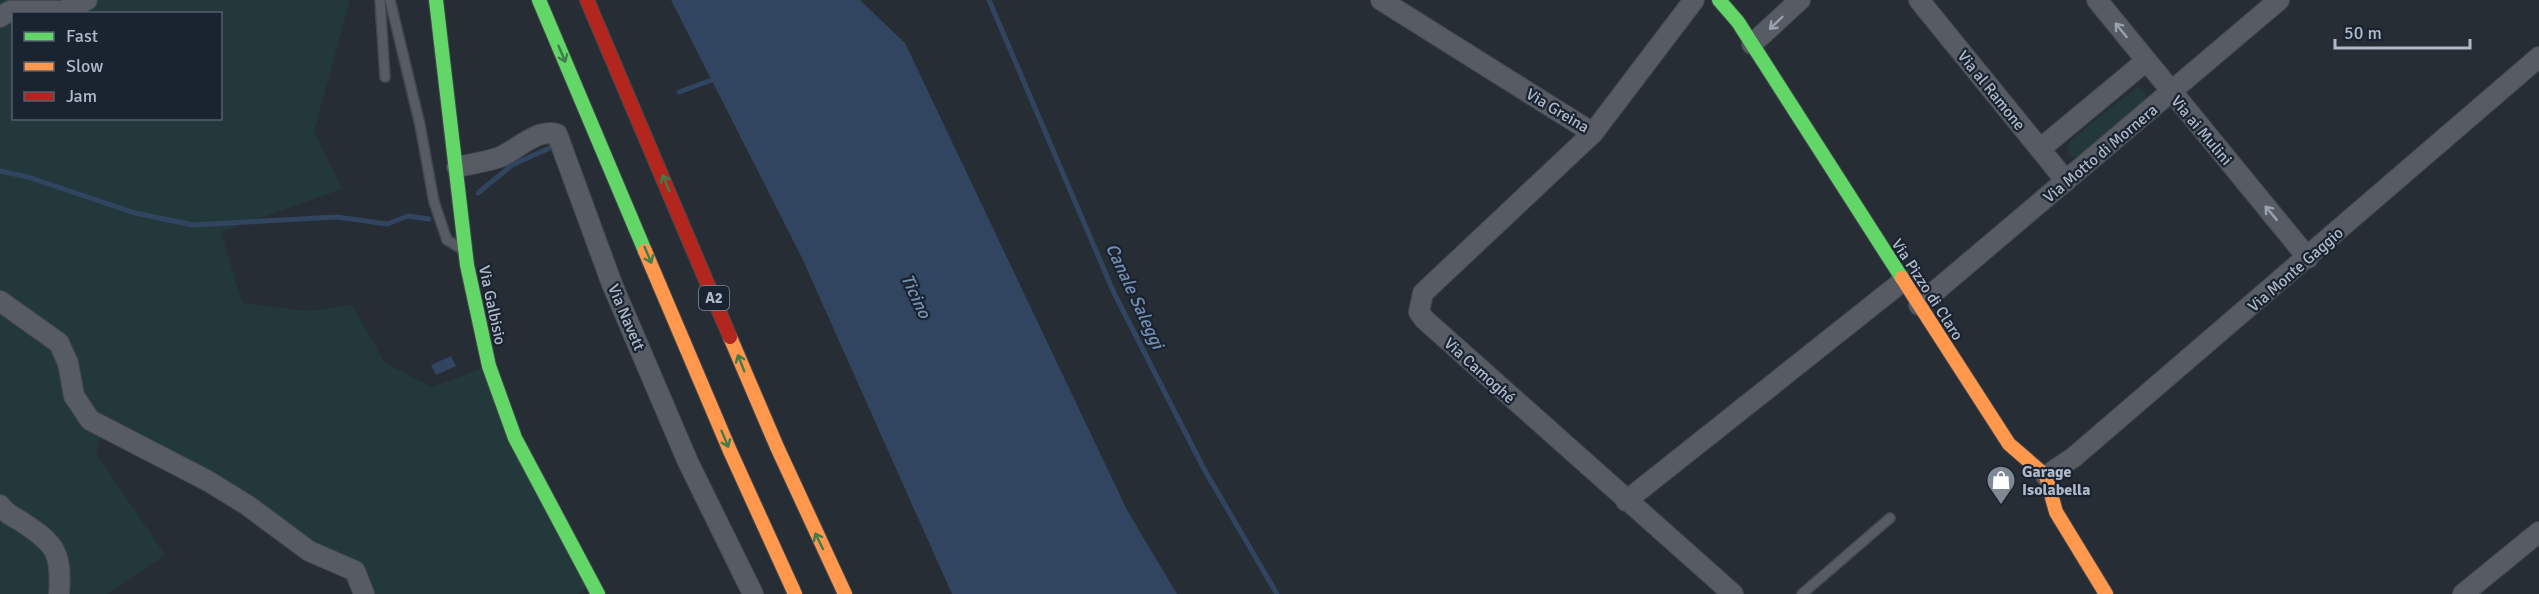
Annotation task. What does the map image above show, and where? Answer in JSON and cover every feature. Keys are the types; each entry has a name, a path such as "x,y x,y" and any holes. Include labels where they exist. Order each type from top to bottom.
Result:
{"main road":[{"name":"Via Galbisio","path":"436,0 466,251 476,310 498,394 541,491 598,594"},
{"path":"539,0 730,451 795,594"},
{"name":"A2","path":"587,0 781,457 845,594"},
{"name":"Via Pizzo di Claro","path":"1719,0 1752,44 2009,444 2046,476"},
{"path":"2046,476 2056,512 2106,594"}],"street":[{"path":"0,17 10,11 65,10 87,0"},
{"name":"Via Greina","path":"1381,0 1593,133 1694,0"},
{"path":"1752,44 1800,0"},
{"name":"Via al Ramone","path":"1918,0 2066,181"},
{"name":"Via ai Mulini","path":"2097,0 2308,258"},
{"name":"Via Motto di Mornera","path":"1919,305 2279,0"},
{"path":"2040,149 2146,61"},
{"name":"Via Monte Gaggio","path":"2046,476 2074,457 2536,65"},
{"name":"Via Navett","path":"457,167 503,155 548,132 557,134 612,284 688,462 753,594"},
{"name":"Via Camoghé","path":"1593,133 1423,293 1419,305 1424,319 1733,594"},
{"path":"1626,501 1903,281"},
{"path":"0,301 59,343 68,363 75,396 90,420 247,505 309,551 355,571 364,594"},
{"path":"0,505 9,514 45,537 53,546 60,561 59,594"},
{"path":"2463,594 2539,532"}],"lane":[{"path":"380,0 385,77"},
{"path":"390,0 420,124 434,202 447,240 466,251"},
{"path":"1802,594 1890,518"}],"green space":[{"path":"0,0 350,0 314,132 342,189 221,232 242,303 309,311 352,305 385,363 432,387 489,366 592,584 578,594 364,594 362,585 102,428 96,453 165,555 107,594 0,594"},
{"path":"2137,87 2145,91 2147,100 2077,158 2069,155 2067,149 2071,140"}],"water":[{"name":"Ticino","path":"671,0 860,0 905,43 1127,510 1177,594 952,594 802,258"},
{"path":"451,356 456,366 436,375 431,365"}],"waterway":[{"name":"Canale Saleggi","path":"989,0 1114,293 1204,469 1277,594"},
{"path":"679,92 717,78"},
{"path":"478,193 512,165 554,146"},
{"path":"0,171 28,177 135,213 193,225 337,217 387,224 408,216 429,219"}],"traffic: fast":[{"path":"436,0 467,265 489,366 515,438 598,594"},
{"path":"539,0 645,251"},
{"path":"1719,0 1738,22 1902,278"}],"traffic: slow":[{"path":"645,251 730,451 795,594"},
{"path":"1902,278 2009,444 2046,476 2056,512 2106,594"},
{"path":"730,337 777,447 845,594"}],"traffic: jam":[{"path":"587,0 730,337"}],"place":[{"name":"Garage Isolabella","path":"2001,506"}]}
